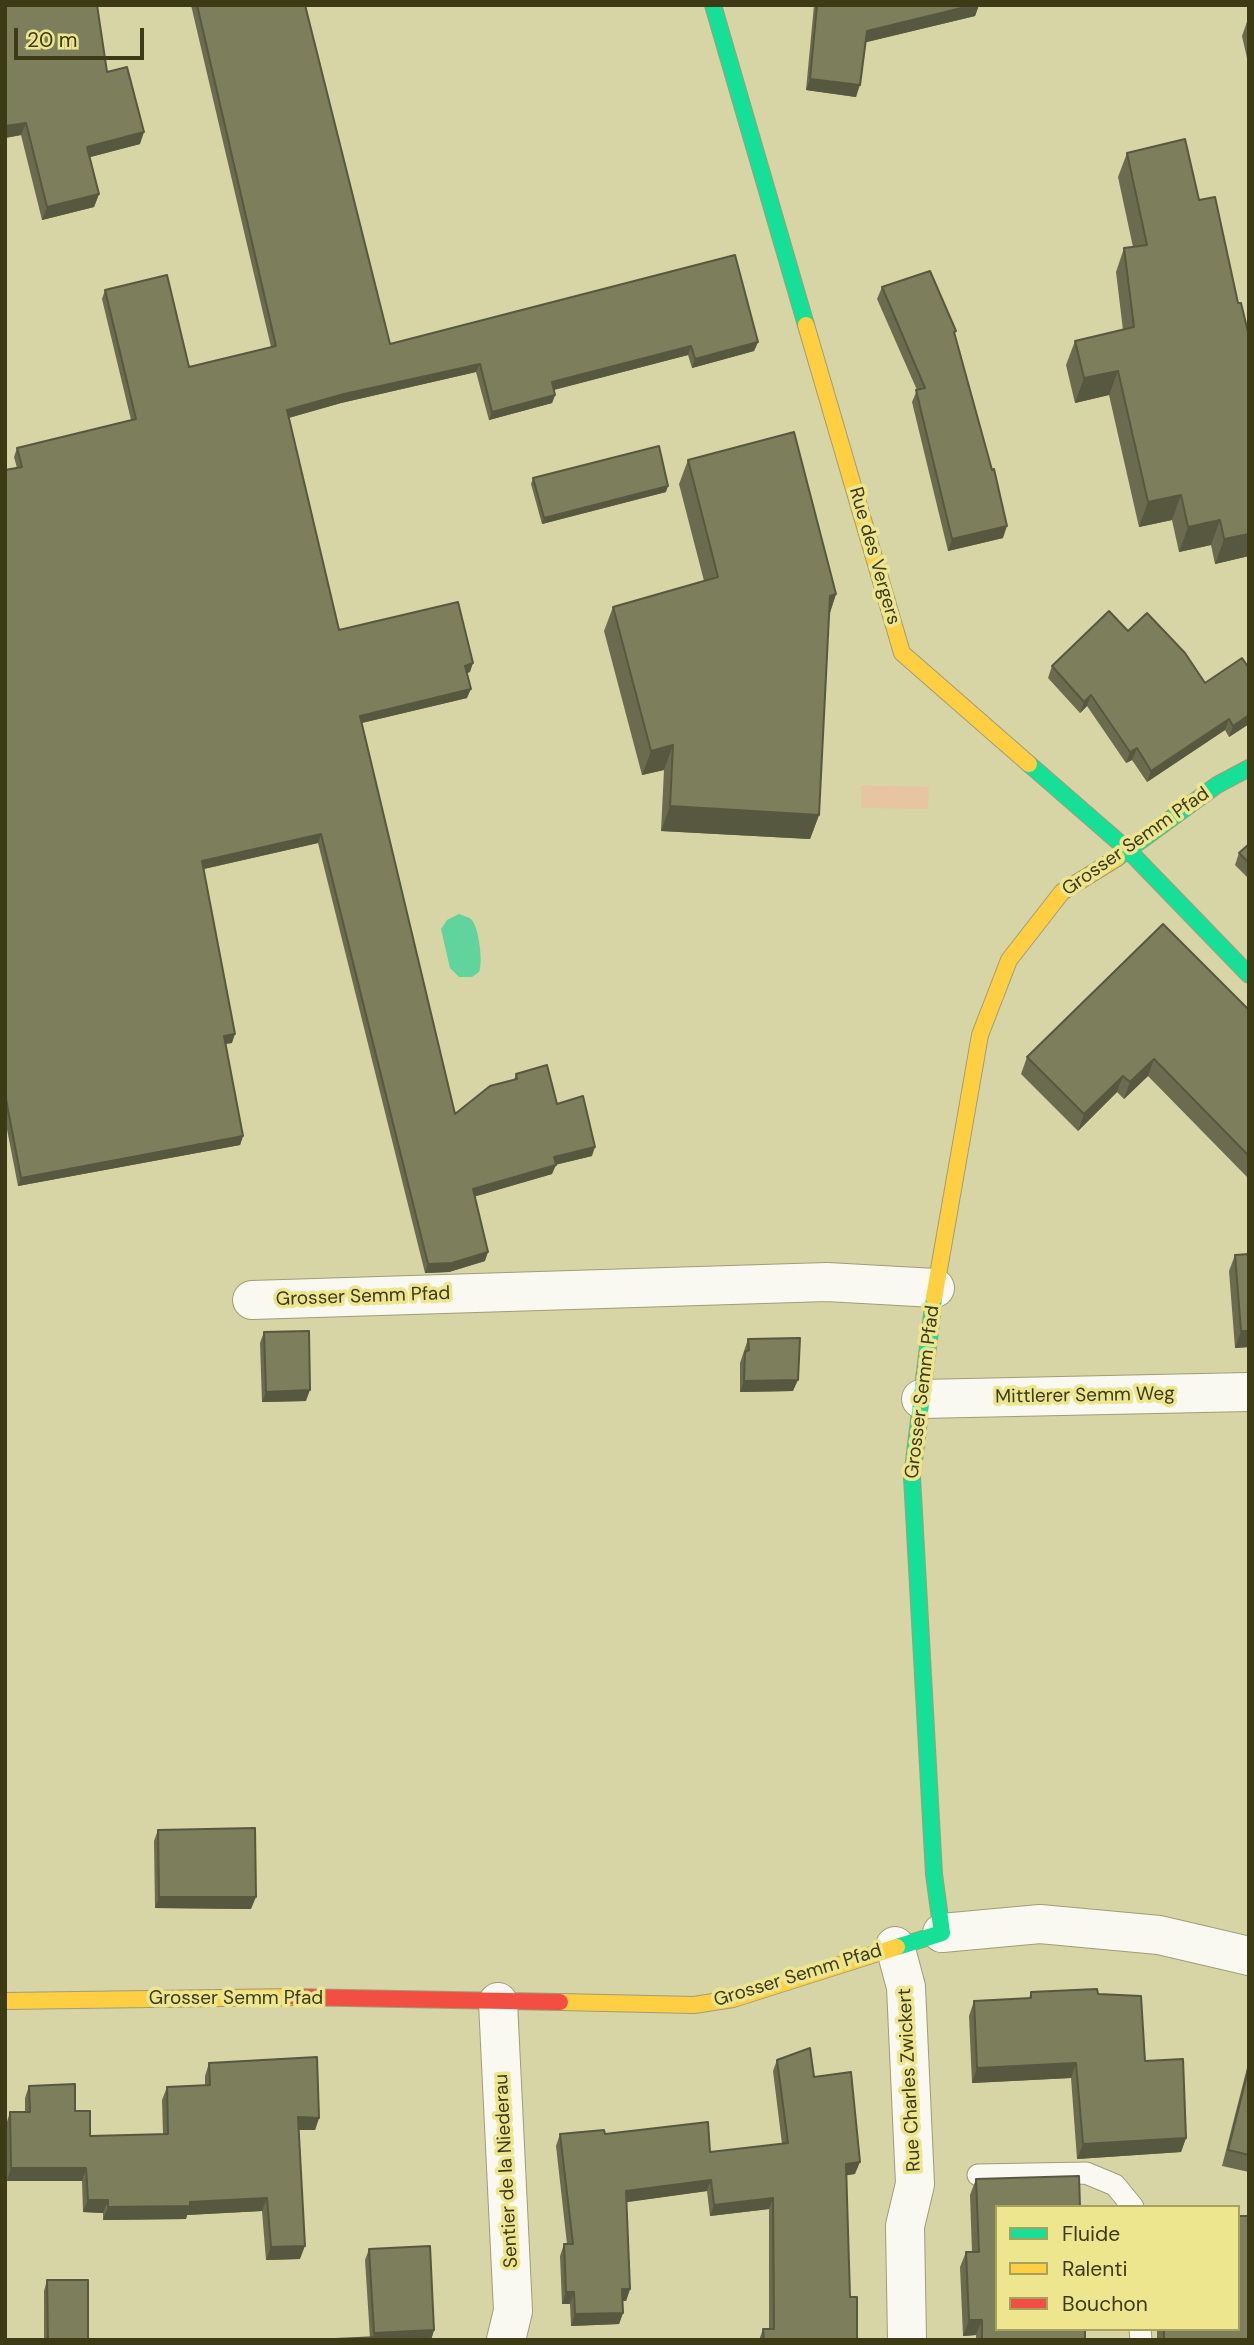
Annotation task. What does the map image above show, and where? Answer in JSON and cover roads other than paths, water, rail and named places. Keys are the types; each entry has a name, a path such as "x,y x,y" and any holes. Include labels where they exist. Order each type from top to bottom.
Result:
{"street":[{"name":"Rue des Vergers","path":"713,5 902,653 1129,851 1249,975"},
{"name":"Grosser Semm Pfad","path":"5,2001 292,1997 694,2005 733,1999 942,1933 934,1874 912,1477 935,1288 980,1035 1009,960 1062,892 1129,851 1217,785 1249,768"},
{"name":"Grosser Semm Pfad","path":"252,1300 827,1282 935,1288"},
{"name":"Mittlerer Semm Weg","path":"921,1399 1249,1392"},
{"path":"942,1933 1040,1924 1158,1935 1249,1956"},
{"name":"Rue Charles Zwickert","path":"895,1946 906,1987 915,2184 905,2226 907,2340"},
{"name":"Sentier de la Niederau","path":"498,2002 513,2311 506,2340"}],"lane":[{"path":"978,2175 1086,2172 1115,2186 1131,2205"}]}
